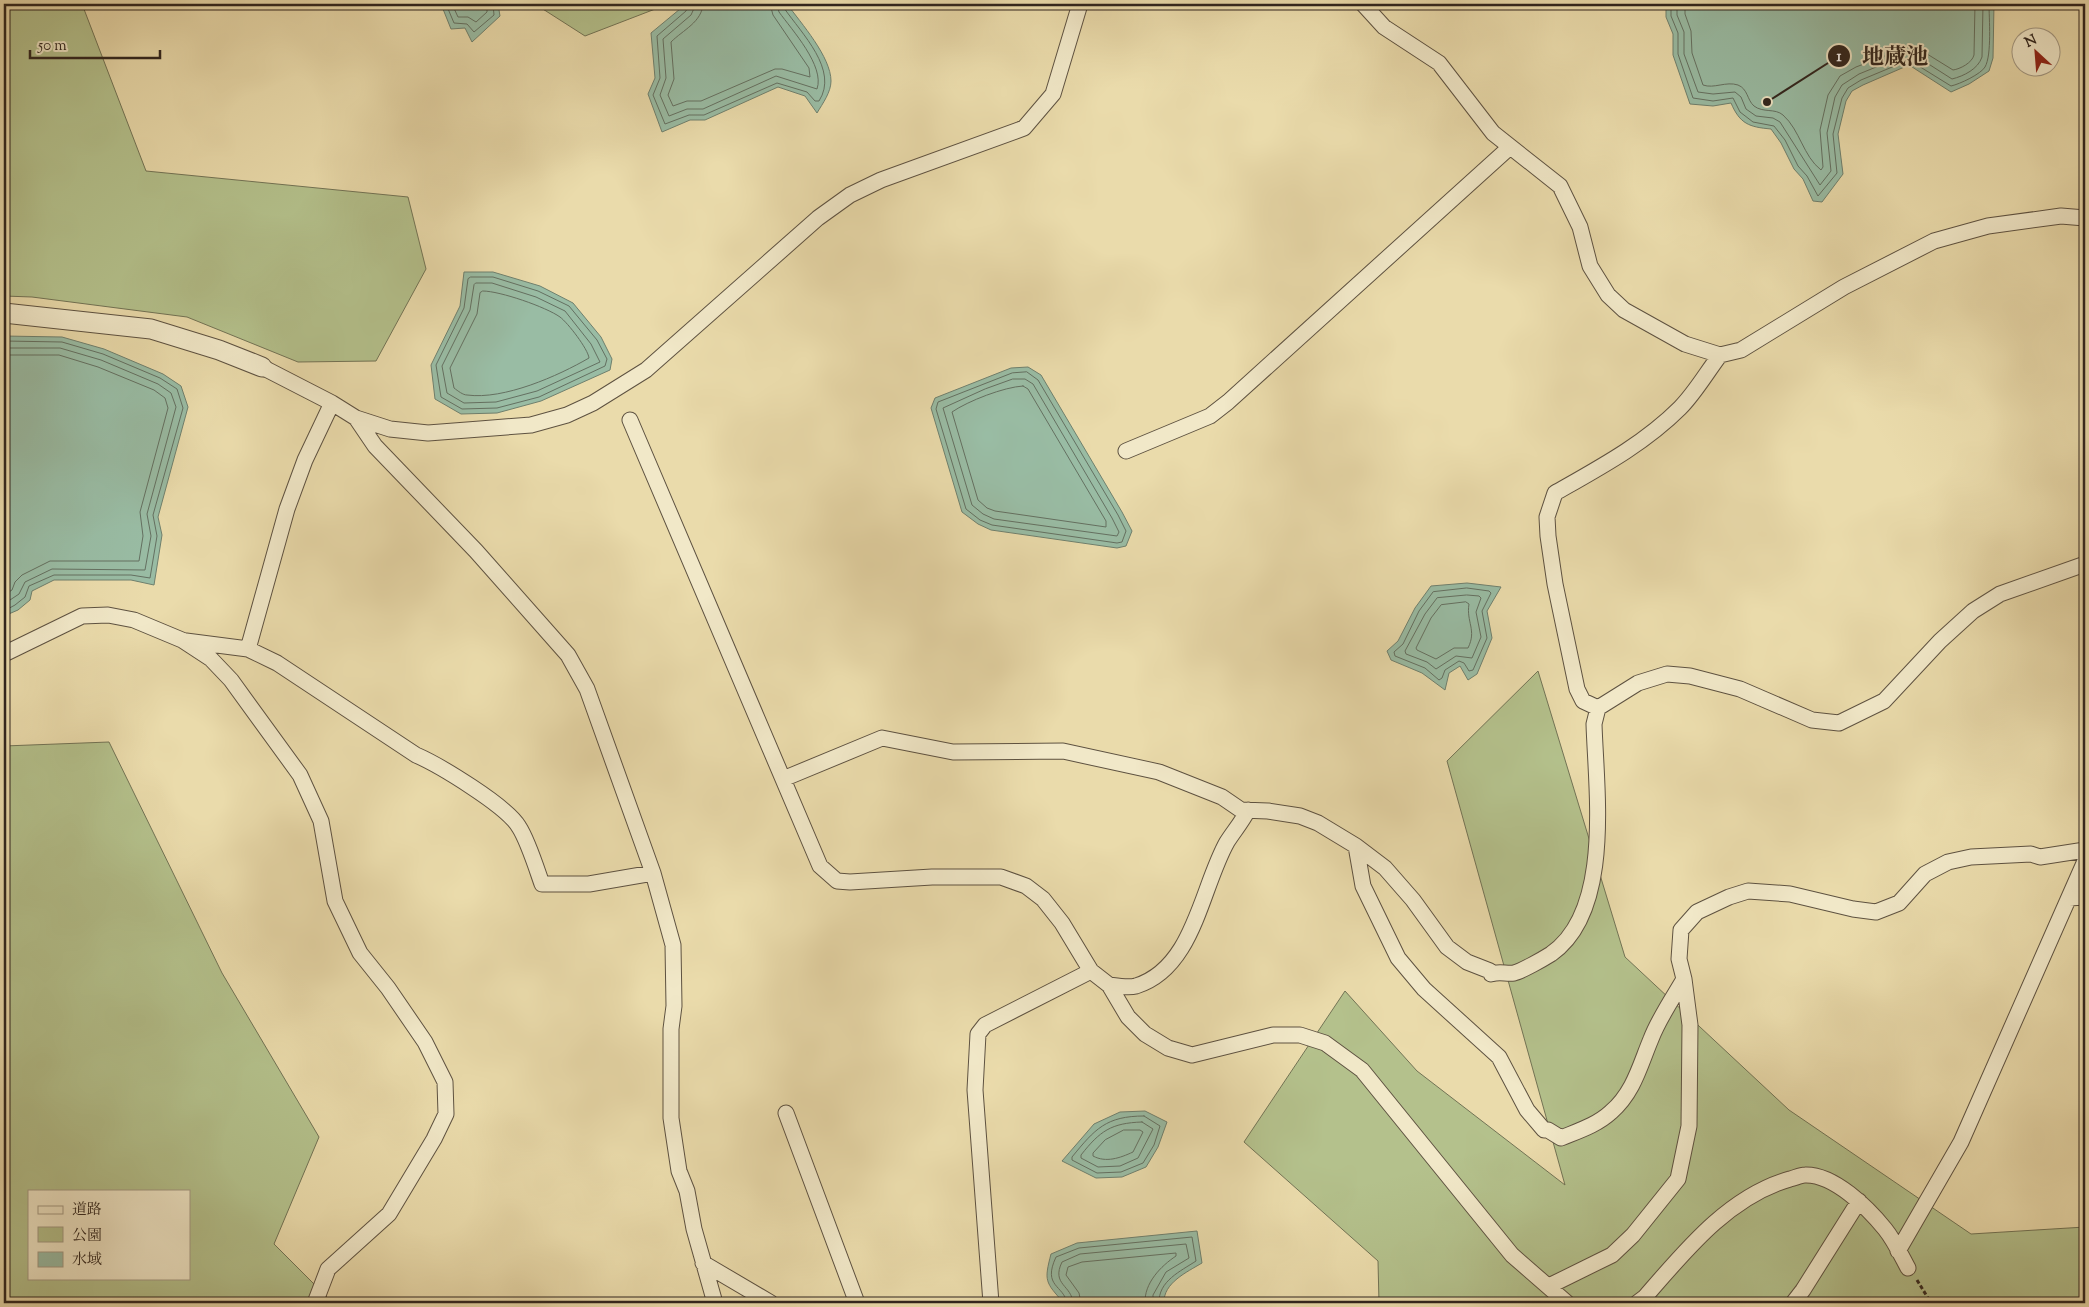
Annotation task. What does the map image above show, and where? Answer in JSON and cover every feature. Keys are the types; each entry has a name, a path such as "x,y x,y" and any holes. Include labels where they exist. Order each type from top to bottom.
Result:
{"street":[{"path":"4,314 151,329 219,350 262,367 332,403 356,418 390,429 428,433 531,425 567,415 600,399 646,370 818,218 850,195 880,180 1024,128 1053,94 1080,4"},
{"path":"1363,4 1384,26 1439,64 1493,133 1560,186 1580,227 1590,266 1608,295 1624,310 1685,344 1720,355 1741,350 1844,287 1934,241 1988,226 2061,216 2085,218"},
{"path":"1126,451 1210,416 1228,402 1510,147"},
{"path":"1598,708 1583,701 1577,689 1555,584 1547,517 1556,493 1619,456 1662,425 1682,406 1720,355"},
{"path":"248,649 287,509 305,460 332,403"},
{"path":"356,418 375,446 476,551 568,655 587,690 653,873 674,945 674,1006 671,1029 671,1118 679,1171 715,1303"},
{"path":"630,420 820,866 838,881 850,882 932,876 1001,877 1026,886 1043,899 1062,922 1092,971 1109,985 1128,1017 1145,1034 1168,1048 1192,1055 1273,1035 1300,1035 1325,1043 1362,1070 1512,1254 1567,1303"},
{"path":"783,779 882,738 953,752 1063,751 1159,772 1222,797 1241,810 1300,816 1318,823 1356,846 1385,868 1413,900 1447,947 1467,962 1490,971 1491,974 1496,972 1514,972 1550,955 1566,942 1578,923 1590,894 1598,848 1594,724 1598,708 1638,683 1668,674 1690,676 1740,689 1812,720 1839,723 1884,701 1940,641 1972,611 2000,594 2083,568"},
{"path":"4,654 82,616 108,615 134,620 182,640 211,659 230,680 300,775 321,821 335,901 360,953 388,988 425,1042 445,1082 446,1114 434,1139 389,1214 328,1269 315,1303"},
{"path":"182,640 248,649 277,663 416,755 432,762 493,802 519,826 542,884 589,884 653,873"},
{"path":"1109,985 1135,987 1157,976 1168,966 1186,942 1227,842 1248,810"},
{"path":"1356,846 1363,886 1398,958 1424,989 1500,1058 1527,1110 1544,1130 1548,1130 1561,1138 1599,1121 1613,1111 1625,1096 1638,1075 1651,1038 1684,978"},
{"path":"1549,1286 1612,1255 1633,1235 1678,1179 1689,1126 1690,1024 1684,978 1679,959 1681,930 1697,912 1729,897 1748,891 1790,894 1853,909 1876,912 1899,903 1924,874 1948,862 1970,857 2031,854 2040,857 2085,850"},
{"path":"1898,1251 1961,1142 2085,861"},
{"path":"2069,898 2085,897"},
{"path":"991,1303 975,1090 978,1034 985,1025 1092,971"},
{"path":"786,1113 793,1126 857,1303"},
{"path":"1637,1303 1645,1297 1697,1239 1736,1205 1773,1184 1805,1175 1828,1180 1860,1201 1886,1230 1908,1268"},
{"path":"1792,1303 1803,1290 1860,1201"},
{"path":"703,1263 770,1303"}],"path":[{"path":"1908,1268 1931,1303"}],"green space":[{"path":"4,4 82,4 146,171 408,197 426,269 376,361 298,362 187,317 32,297 4,296"},
{"path":"535,4 665,4 585,36"},
{"path":"1538,671 1625,957 1789,1110 1971,1234 2085,1227 2085,1303 1379,1303 1378,1261 1244,1142 1345,991 1417,1071 1565,1185 1447,761"},
{"path":"109,742 222,973 319,1137 274,1244 333,1303 4,1303 4,746"}],"water":[{"path":"441,4 498,4 500,16 472,42 465,28 451,29"},
{"path":"686,4 787,4 821,51 830,72 830,89 817,113 805,96 778,87 705,120 690,120 662,132 648,94 655,78 651,33"},
{"path":"1666,4 1994,4 1993,58 1989,71 1969,84 1951,92 1909,65 1852,91 1846,101 1838,134 1843,174 1822,202 1813,201 1803,179 1794,169 1781,143 1771,129 1746,123 1738,116 1731,103 1713,106 1690,104 1673,55 1673,34 1666,17"},
{"path":"464,272 493,272 540,286 573,303 601,337 612,359 610,370 541,401 497,413 461,414 435,399 431,365 460,306"},
{"path":"4,336 62,337 104,349 163,374 181,386 188,407 158,517 162,535 154,585 131,580 54,580 32,591 30,600 18,610 4,616"},
{"path":"1028,367 1041,375 1122,512 1132,531 1126,546 1117,548 991,530 978,524 962,512 931,408 935,398 1011,368"},
{"path":"1467,583 1501,587 1487,611 1492,638 1477,674 1468,680 1460,666 1449,673 1445,690 1422,673 1391,660 1387,651 1398,641 1415,608 1431,586"},
{"path":"1145,1111 1167,1122 1158,1147 1146,1167 1122,1177 1096,1178 1062,1161 1094,1124 1120,1112"},
{"path":"1197,1231 1202,1263 1183,1274 1172,1284 1167,1290 1164,1303 1064,1303 1048,1281 1047,1270 1051,1254 1077,1243"}],"place":[{"name":"地蔵池","path":"1767,102"}]}
